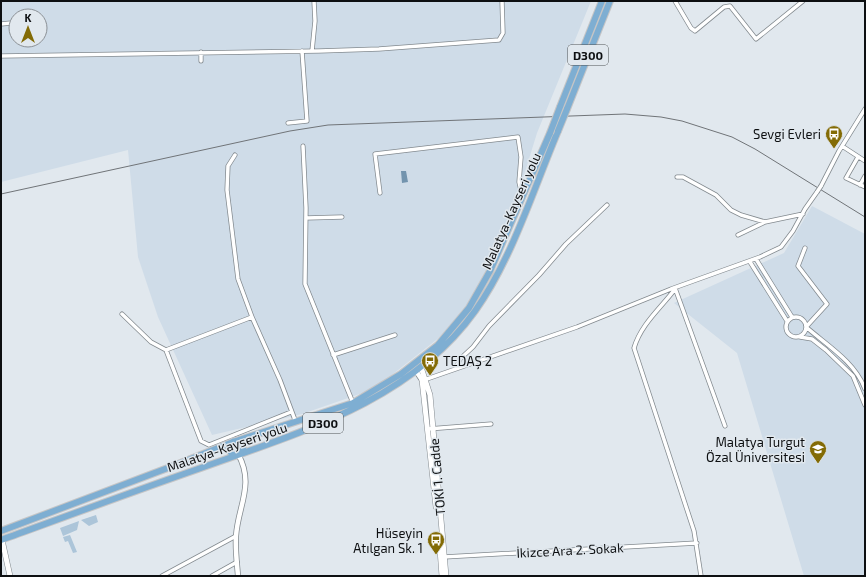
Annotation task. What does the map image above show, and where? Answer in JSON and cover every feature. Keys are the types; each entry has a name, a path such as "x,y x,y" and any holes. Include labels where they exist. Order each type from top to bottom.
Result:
{"highway":[{"name":"D300","path":"1,531 233,442 295,420 327,412 353,403 401,374 438,345 469,308 490,271 550,133 564,108 602,1"},
{"name":"Malatya-Kayseri yolu","path":"2,540 314,427 387,391 419,369 441,351 474,312 507,253 558,131 564,108 610,1"},
{"path":"237,441 242,445 242,449 238,454 233,454 230,451 230,444 233,442 237,441"}],"main road":[{"name":"TOKİ 1. Cadde","path":"419,369 424,380 446,576"},
{"name":"TOKİ 1. Cadde","path":"430,429 442,576"},
{"path":"2,540 10,576"}],"street":[{"path":"312,51 315,21 314,1"},
{"path":"1,56 379,49 498,40 503,33 502,1"},
{"path":"675,1 691,28 695,31 724,7 730,6 756,39 803,1"},
{"path":"288,123 307,121 302,51"},
{"path":"201,52 201,62"},
{"path":"424,380 577,327 675,288 750,262 781,247 793,232 865,108"},
{"path":"380,193 375,154 518,137 521,157 519,182 522,199"},
{"path":"303,146 306,218 305,284 353,403"},
{"path":"842,146 865,161"},
{"path":"235,156 228,166 227,190 228,208 238,278 252,318 280,380 295,420"},
{"path":"858,157 846,178 865,187"},
{"path":"860,185 865,176"},
{"path":"677,177 683,177 716,195 731,210 741,215 765,222"},
{"path":"456,368 460,359 473,347 489,326 539,275 566,244 607,206"},
{"path":"738,235 765,222 803,214"},
{"path":"306,218 342,217"},
{"path":"800,337 804,334 806,327 827,304 798,266 805,248"},
{"path":"756,259 792,317"},
{"path":"750,262 787,322"},
{"path":"675,288 726,426"},
{"path":"675,288 644,326 634,348 697,543 700,576"},
{"path":"122,314 151,342 166,350 201,441 209,445 291,412"},
{"path":"792,317 802,318 806,327 858,374 865,390"},
{"path":"792,317 787,322 785,328 788,334 794,337 812,339 826,350 853,376 865,405"},
{"path":"166,350 252,318"},
{"path":"333,355 394,335"},
{"path":"430,429 491,424"},
{"path":"238,454 245,467 245,494 236,536 238,576"},
{"path":"162,576 236,536"},
{"name":"İkizce Ara 2. Sokak","path":"444,557 697,543"},
{"path":"212,576 237,562"}],"shaded area":[{"path":"1,1 591,1 537,133 508,227 475,296 440,337 374,389 302,414 212,435 158,317 138,257 128,150 1,182"},
{"path":"401,171 406,171 408,182 402,183"},
{"name":"Malatya Turgut Özal Üniversitesi","path":"812,206 865,234 865,576 804,576 737,353 674,303 784,253"},
{"path":"96,515 98,522 89,526 81,520"},
{"path":"79,521 77,530 63,536 60,528"},
{"path":"70,535 77,552 73,553 68,541 65,542 63,537"}],"railway":[{"path":"1,194 290,131 328,125 625,114 661,117 682,121 732,137 755,149 865,217"}],"place":[{"name":"Sevgi Evleri","path":"834,149"},
{"name":"TEDAŞ 2","path":"430,376"},
{"name":"Malatya Turgut Özal Üniversitesi","path":"818,464"},
{"name":"Hüseyin Atılgan Sk. 1","path":"436,555"}]}
